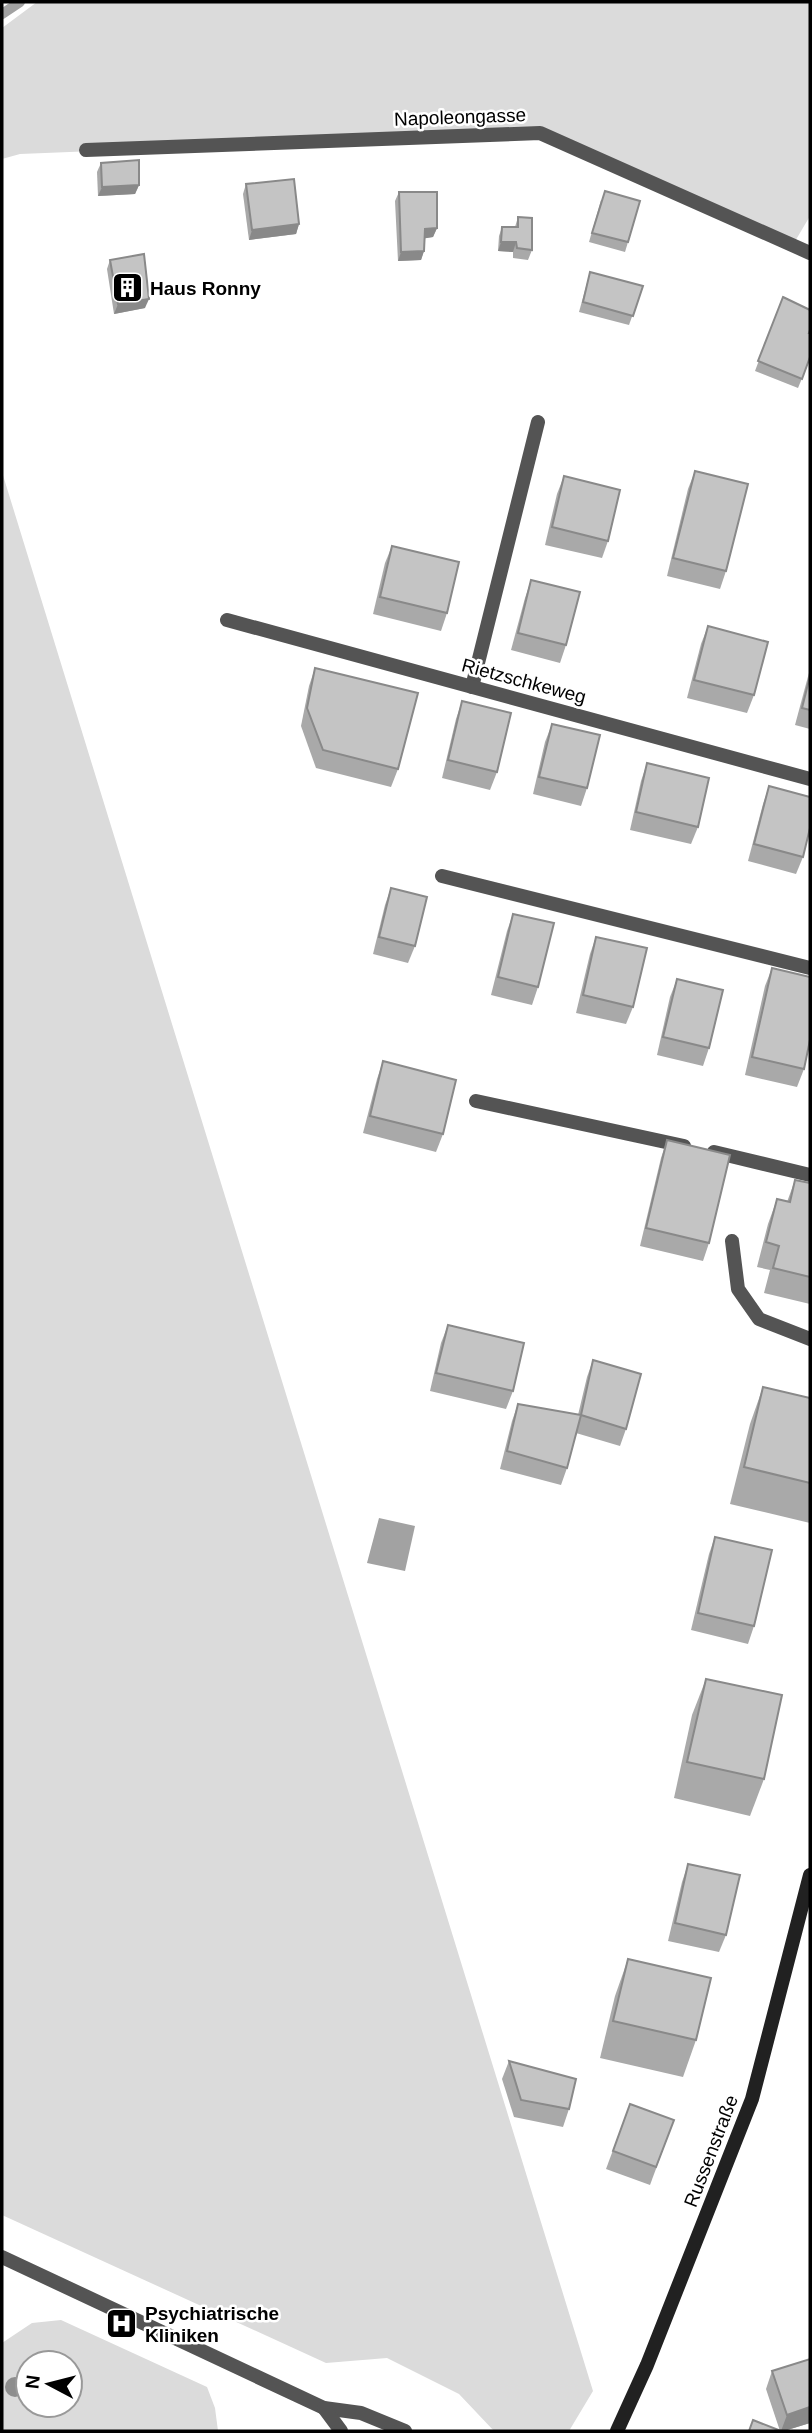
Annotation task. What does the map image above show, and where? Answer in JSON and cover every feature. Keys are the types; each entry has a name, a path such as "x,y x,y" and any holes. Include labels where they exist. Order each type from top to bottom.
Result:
{"street":[{"name":"Napoleongasse","path":"86,150 540,133 810,253"},
{"path":"472,687 538,422"},
{"name":"Rietzschkeweg","path":"227,620 810,779"},
{"path":"442,876 810,968"},
{"path":"476,1101 810,1175"},
{"path":"732,1241 738,1289 759,1319 810,1339"},
{"name":"Russenstraße","path":"617,2431 647,2365 752,2099 810,1880"},
{"path":"2,2257 324,2408 361,2413 405,2431"},
{"path":"324,2408 341,2431"}],"shaded area":[{"path":"37,2 810,2 810,216 794,243 540,133 20,154 2,159 2,28"},
{"path":"2,472 593,2391 569,2431 494,2431 459,2394 387,2358 326,2363 2,2215"},
{"path":"379,1518 415,1526 405,1571 367,1563"},
{"path":"61,2320 207,2387 215,2408 218,2431 2,2431 2,2343 32,2323"}],"building":[{"path":"139,160 139,185 102,187 101,163"},
{"path":"294,179 299,224 252,230 246,184"},
{"path":"605,191 640,201 628,242 592,233"},
{"path":"399,192 437,192 437,228 425,229 424,251 401,252"},
{"path":"518,217 532,218 532,250 517,248 516,242 501,242 502,227 518,227"},
{"name":"Haus Ronny","path":"144,254 149,299 118,304 110,260"},
{"path":"590,272 643,286 633,316 583,302"},
{"path":"783,297 810,310 810,357 802,379 758,361"},
{"path":"695,471 748,484 726,571 673,558"},
{"path":"564,476 620,490 608,541 552,527"},
{"path":"392,546 459,562 447,613 380,597"},
{"path":"531,580 580,592 566,645 518,633"},
{"path":"708,626 768,642 754,695 694,680"},
{"path":"315,668 418,693 398,769 323,750 307,708"},
{"path":"810,676 810,710 802,708"},
{"path":"462,701 511,713 497,772 448,760"},
{"path":"552,724 600,735 587,788 539,777"},
{"path":"647,763 709,778 698,827 636,812"},
{"path":"769,786 810,797 810,828 803,857 754,844"},
{"path":"391,888 427,897 415,946 379,937"},
{"path":"513,914 554,923 538,987 498,977"},
{"path":"596,937 647,948 633,1007 583,995"},
{"path":"772,968 810,977 810,1040 804,1069 752,1057"},
{"path":"677,979 723,990 709,1048 663,1037"},
{"path":"383,1061 456,1080 443,1134 370,1116"},
{"path":"667,1140 730,1155 709,1243 646,1228"},
{"path":"795,1180 810,1183 810,1277 773,1268 779,1246 766,1242 777,1199 790,1202"},
{"path":"448,1325 524,1343 513,1391 436,1373"},
{"path":"593,1360 641,1374 626,1429 581,1415"},
{"path":"763,1387 810,1398 810,1483 744,1467"},
{"path":"518,1404 581,1415 567,1468 507,1451"},
{"path":"715,1537 772,1550 754,1626 698,1613"},
{"path":"706,1679 782,1695 764,1779 687,1762"},
{"path":"688,1864 740,1875 726,1935 675,1923"},
{"path":"628,1959 711,1978 696,2040 613,2021"},
{"path":"509,2061 576,2079 569,2109 521,2100"},
{"path":"630,2104 674,2120 656,2167 613,2151"},
{"path":"810,2359 810,2407 787,2415 772,2371"},
{"path":"753,2420 781,2431 749,2431"}],"waterway":[{"path":"2,14 20,2"}],"place":[{"name":"Haus Ronny","path":"127,288"},
{"name":"Psychiatrische Kliniken","path":"122,2324"}]}
